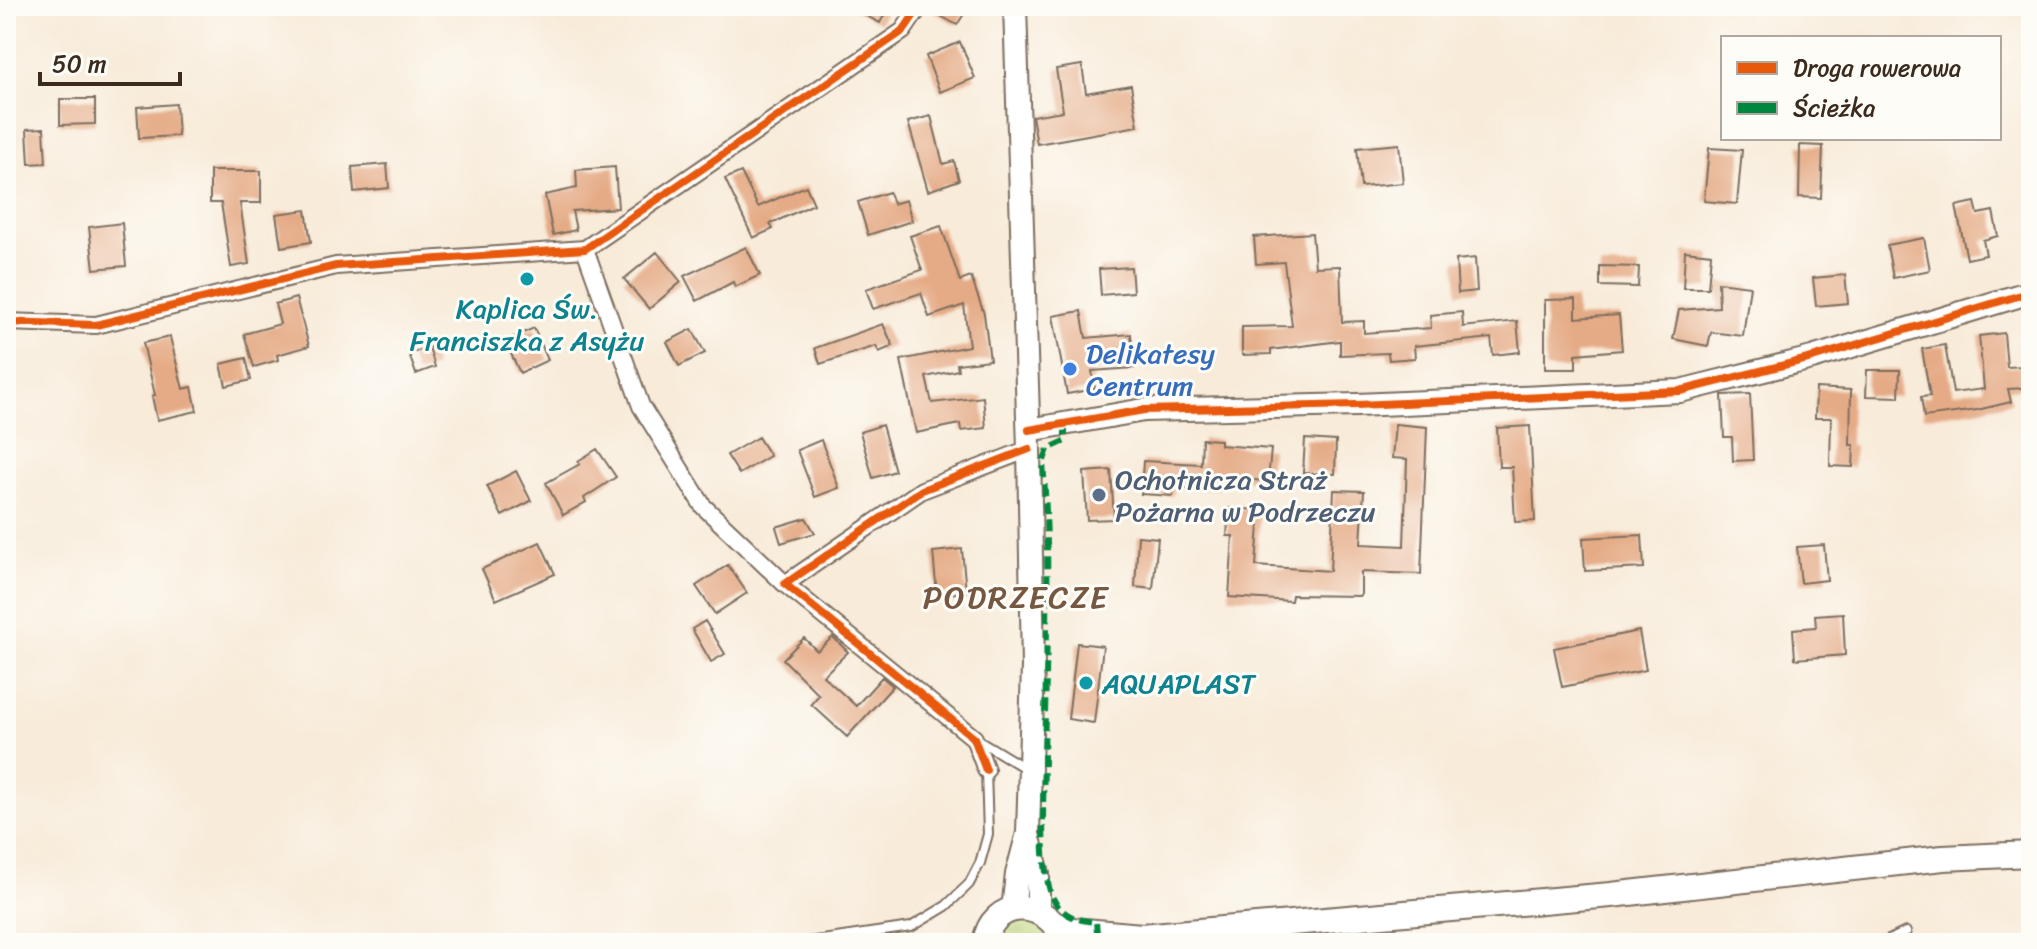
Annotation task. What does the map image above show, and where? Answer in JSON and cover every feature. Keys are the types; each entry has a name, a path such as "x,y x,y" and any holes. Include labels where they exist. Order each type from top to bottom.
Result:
{"main road":[{"path":"980,941 1001,915 1013,910 1052,926 1142,936 1611,895 1943,858 2031,854"},
{"path":"1116,943 1142,936"}],"street":[{"path":"6,322 96,325 336,266 585,249 903,31 920,6"},
{"path":"1013,910 1017,874 1028,833 1033,666 1015,6"},
{"path":"585,249 641,406 703,506 785,584 974,738 986,770"},
{"path":"785,584 922,490 1029,440 1144,410 1357,405 1680,391 1812,358 2031,292"},
{"path":"1028,833 1052,926"}],"lane":[{"path":"974,738 1031,772"},
{"path":"802,943 911,927 946,906 969,884 980,863 988,834 986,770"},
{"path":"1883,943 1906,932"}],"green space":[{"path":"1018,919 1038,921 1054,943 996,943 1002,929"}],"building":[{"path":"847,6 889,6 880,23"},
{"path":"931,6 969,6 957,25 930,10"},
{"path":"960,42 975,78 940,92 926,56"},
{"path":"1082,65 1086,93 1131,85 1138,126 1037,144 1032,116 1063,111 1056,69"},
{"path":"60,99 95,99 95,124 60,125"},
{"path":"176,104 178,136 139,138 137,107"},
{"path":"931,116 943,164 954,161 959,180 928,191 908,122"},
{"path":"44,128 46,163 29,164 27,129"},
{"path":"1399,144 1403,183 1361,187 1357,148"},
{"path":"1800,145 1823,146 1821,198 1799,197"},
{"path":"1709,148 1742,150 1737,204 1704,201"},
{"path":"387,164 389,188 354,192 352,167"},
{"path":"615,167 618,208 572,211 576,230 553,235 545,195 577,188 576,170"},
{"path":"210,171 261,171 261,203 240,203 249,264 231,267 221,203 210,203"},
{"path":"741,172 758,207 806,186 814,204 770,224 773,229 753,238 725,179"},
{"path":"889,192 893,204 906,200 912,221 868,235 858,202"},
{"path":"1975,202 1978,214 1993,211 1998,236 1983,240 1986,255 1967,259 1956,206"},
{"path":"306,210 311,242 281,247 276,214"},
{"path":"122,223 126,266 94,269 89,227"},
{"path":"941,226 960,281 971,277 984,314 990,360 957,364 958,370 926,377 932,403 983,397 986,428 961,431 960,424 916,433 901,360 969,346 964,305 929,317 921,293 873,309 866,289 922,270 910,236"},
{"path":"1312,233 1315,267 1340,266 1342,322 1364,321 1364,333 1431,328 1430,315 1462,312 1463,327 1517,321 1520,352 1493,355 1491,338 1414,346 1415,358 1389,360 1388,353 1340,355 1340,341 1271,350 1271,354 1242,355 1242,327 1292,326 1284,262 1256,264 1254,237"},
{"path":"1924,238 1930,270 1893,278 1887,245"},
{"path":"746,247 760,275 735,287 733,282 697,301 684,276"},
{"path":"1685,251 1711,254 1708,288 1683,288"},
{"path":"657,252 681,282 649,309 624,279"},
{"path":"1475,258 1477,291 1458,293 1456,260"},
{"path":"1600,266 1639,267 1638,287 1600,286"},
{"path":"1131,267 1133,292 1101,295 1099,269"},
{"path":"1845,275 1848,303 1816,306 1813,278"},
{"path":"1718,282 1750,286 1743,336 1711,332 1708,346 1673,339 1679,310 1719,307"},
{"path":"296,298 309,346 277,355 278,360 254,367 244,334 280,324 275,304"},
{"path":"1576,299 1576,318 1619,315 1622,350 1576,354 1576,369 1545,369 1545,300"},
{"path":"1081,311 1086,338 1131,334 1134,368 1092,371 1095,389 1067,394 1053,316"},
{"path":"883,324 893,346 879,352 876,346 820,364 815,348"},
{"path":"534,328 548,360 520,373 505,341"},
{"path":"692,329 705,353 679,366 667,342"},
{"path":"2004,333 2007,367 2025,366 2026,388 2008,389 2011,402 1924,417 1921,397 1930,396 1922,349 1945,345 1953,393 1984,389 1979,336"},
{"path":"170,337 183,389 192,387 197,411 157,420 152,396 155,395 143,343"},
{"path":"429,347 435,367 416,374 409,354"},
{"path":"246,358 251,380 226,386 221,364"},
{"path":"1867,370 1900,370 1899,397 1866,396"},
{"path":"1816,388 1851,390 1850,445 1854,445 1853,467 1830,466 1831,418 1815,418"},
{"path":"1750,394 1753,460 1733,461 1732,437 1724,437 1722,395"},
{"path":"1395,424 1427,427 1421,574 1361,572 1361,596 1292,595 1291,601 1229,597 1233,536 1227,536 1229,508 1260,510 1256,566 1330,571 1334,490 1364,491 1361,544 1404,546 1407,459 1392,458"},
{"path":"882,425 895,471 873,478 860,432"},
{"path":"1530,426 1535,521 1515,522 1512,467 1499,467 1497,428"},
{"path":"758,437 770,456 739,474 727,455"},
{"path":"1202,439 1220,440 1220,445 1271,449 1268,481 1220,478 1219,489 1174,488 1173,496 1141,494 1143,461 1201,464"},
{"path":"1305,439 1336,441 1335,474 1303,473"},
{"path":"821,440 839,488 815,497 797,450"},
{"path":"597,449 616,477 584,498 586,502 563,515 546,483 580,464 578,461"},
{"name":"Ochotnicza Straż Pożarna w Podrzeczu","path":"1111,470 1114,519 1087,520 1084,472"},
{"path":"516,471 531,501 502,516 487,486"},
{"path":"806,518 815,533 781,543 776,527"},
{"path":"1642,535 1644,568 1585,571 1583,538"},
{"path":"1138,536 1158,538 1153,589 1135,587"},
{"path":"540,542 555,574 496,600 482,569"},
{"path":"1824,545 1827,580 1801,583 1797,547"},
{"path":"962,549 966,592 937,595 933,552"},
{"path":"728,565 747,593 715,614 696,586"},
{"path":"1843,613 1845,655 1795,659 1793,629 1816,627 1815,615"},
{"path":"705,621 725,654 711,662 692,629"},
{"path":"1639,631 1646,670 1562,687 1554,648"},
{"path":"833,637 848,652 823,676 856,706 882,677 893,686 847,737 811,704 819,695 783,659 804,638 817,651"},
{"name":"AQUAPLAST","path":"1077,643 1103,646 1094,723 1068,719"}],"marked path":[{"path":"1065,424 1065,441 1048,449 1043,463 1047,573 1043,808 1045,867 1055,903 1070,916 1096,922 1098,943"}],"cycle path":[{"path":"6,322 96,325 336,266 585,249 903,31 920,6"},
{"path":"1029,430 1144,410 1357,405 1680,391 1812,358 2031,292"},
{"path":"986,770 974,738 785,584 922,490 1029,449"}],"place":[{"name":"Kaplica Św. Franciszka z Asyżu","path":"527,279"},
{"name":"Delikatesy Centrum","path":"1070,369"},
{"name":"Ochotnicza Straż Pożarna w Podrzeczu","path":"1099,495"},
{"name":"AQUAPLAST","path":"1086,683"}],"district":[{"name":"PODRZECZE","path":"1016,597"}]}
